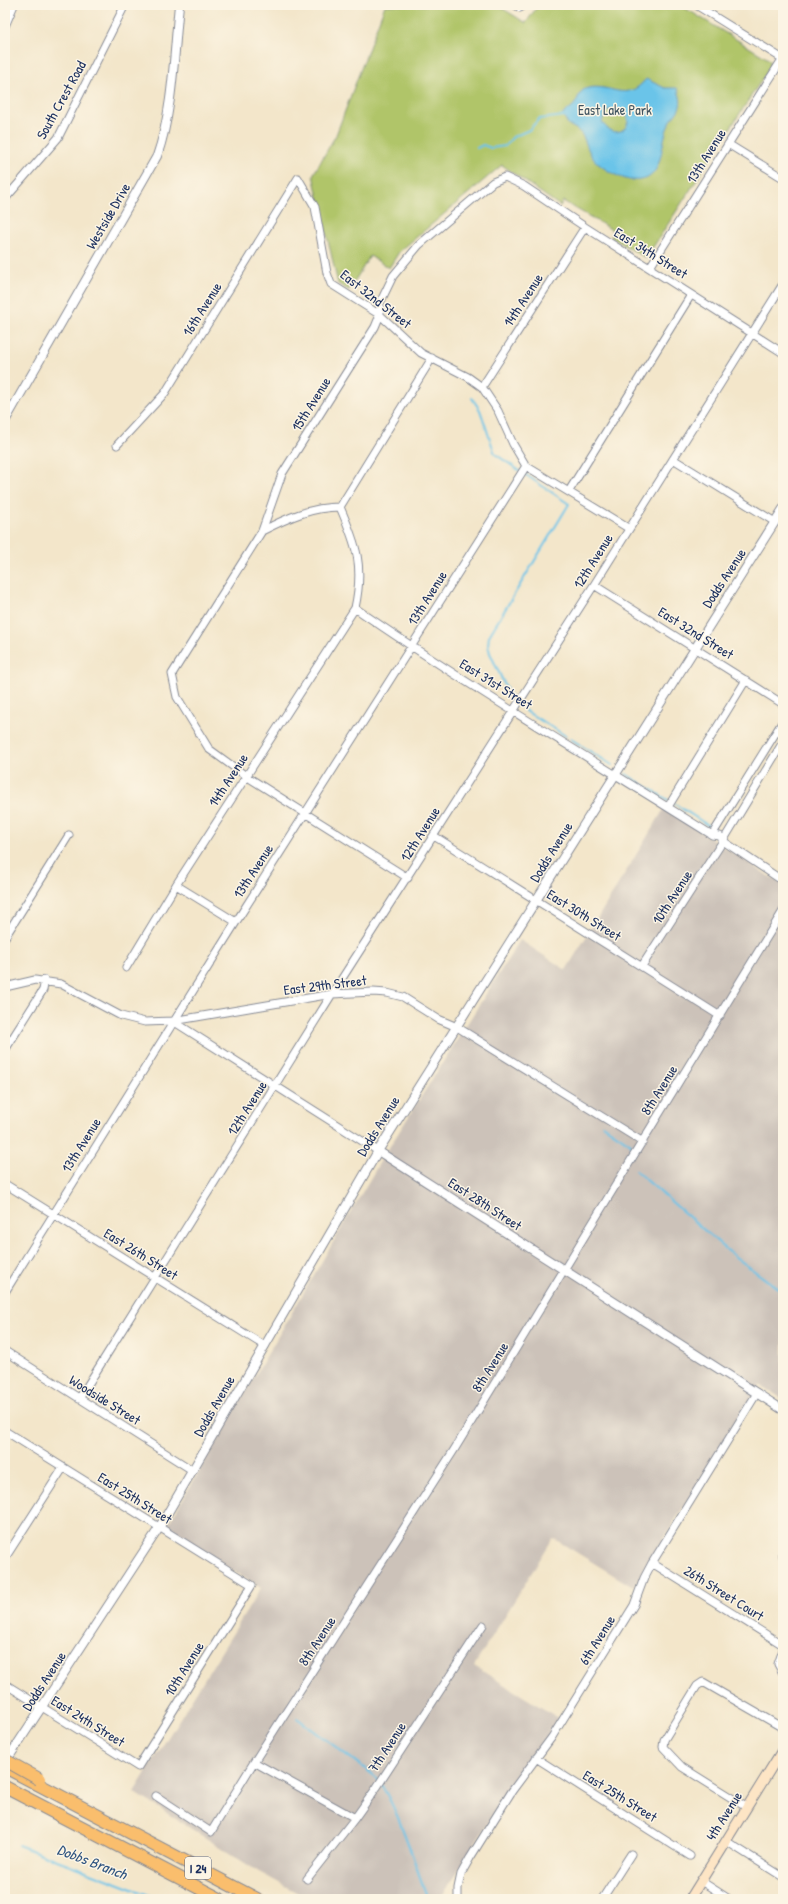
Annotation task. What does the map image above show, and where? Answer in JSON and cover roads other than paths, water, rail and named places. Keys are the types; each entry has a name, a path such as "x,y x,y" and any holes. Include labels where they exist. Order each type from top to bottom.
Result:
{"highway":[{"path":"5,1761 38,1781"},
{"path":"5,1768 38,1781"},
{"name":"I 24","path":"38,1781 71,1802 257,1899"},
{"name":"I 24","path":"5,1787 220,1899"}],"main road":[{"name":"4th Avenue","path":"690,1899 746,1807 780,1760 783,1749"}],"street":[{"path":"5,26 14,5"},
{"name":"South Crest Road","path":"5,199 58,138 125,5"},
{"name":"Westside Drive","path":"5,421 156,156 163,138 167,118 179,5"},
{"path":"515,5 520,8 525,5"},
{"path":"696,5 783,59"},
{"name":"13th Avenue","path":"650,267 783,59"},
{"path":"728,144 783,178"},
{"name":"East 34th Street","path":"505,177 524,186 585,227 783,353"},
{"name":"15th Avenue","path":"246,776 209,749 177,696 172,674 262,531 282,474 375,327 380,315 380,303 393,276 419,245 493,182 505,177"},
{"name":"East 32nd Street","path":"298,178 315,207 327,274 331,284 380,315 421,353 468,376 482,387 498,411 513,444 526,466 628,528"},
{"name":"16th Avenue","path":"117,445 165,393 298,178"},
{"name":"14th Avenue","path":"482,387 585,227"},
{"name":"12th Avenue","path":"79,1399 332,994 408,878 783,284"},
{"path":"569,491 691,295"},
{"path":"340,508 432,358"},
{"path":"673,458 775,522"},
{"name":"13th Avenue","path":"5,1292 236,922 526,466"},
{"path":"262,531 292,516 324,507 340,508"},
{"path":"340,508 354,539 359,563 360,586 355,608"},
{"name":"Dodds Avenue","path":"5,1761 42,1708 159,1528 378,1151 783,509"},
{"name":"East 32nd Street","path":"594,585 783,704"},
{"name":"14th Avenue","path":"126,968 176,885 355,608"},
{"name":"East 31st Street","path":"355,608 411,647 615,775 712,835 720,836 723,841 783,881"},
{"path":"668,807 746,680"},
{"path":"712,835 783,721"},
{"name":"10th Avenue","path":"642,966 723,841 783,742"},
{"path":"246,776 408,878"},
{"path":"5,937 69,836"},
{"name":"East 30th Street","path":"434,836 720,1016"},
{"path":"176,885 236,922"},
{"name":"8th Avenue","path":"156,1796 212,1832 254,1762 399,1538 564,1271 783,911"},
{"path":"5,1050 43,990 45,980"},
{"name":"East 29th Street","path":"5,987 22,982 45,980 61,984 121,1016 145,1022 174,1021 332,994 386,992 403,997 438,1019 457,1027 643,1142"},
{"name":"East 28th Street","path":"174,1021 783,1410"},
{"name":"East 26th Street","path":"5,1184 264,1346"},
{"name":"Woodside Street","path":"5,1351 192,1470"},
{"name":"6th Avenue","path":"458,1899 458,1888 461,1874 470,1858 512,1791 552,1737 634,1605 644,1578 652,1563 757,1393"},
{"name":"East 25th Street","path":"5,1431 252,1585"},
{"path":"5,1558 63,1468"},
{"path":"783,1549 783,1556"},
{"name":"26th Street Court","path":"652,1563 783,1645"},
{"name":"10th Avenue","path":"138,1767 252,1585"},
{"name":"7th Avenue","path":"307,1879 355,1818 482,1625"},
{"path":"783,1650 778,1664 783,1673"},
{"path":"746,1807 682,1767 663,1747 664,1740 697,1686 703,1682 783,1728"},
{"name":"East 24th Street","path":"5,1684 138,1767"},
{"name":"East 25th Street","path":"536,1758 690,1856"},
{"path":"254,1762 355,1818"},
{"path":"726,1841 783,1877"},
{"path":"602,1899 631,1854"},
{"path":"701,1882 729,1899"}],"water":[{"path":"646,79 665,88 677,88 681,101 678,110 667,129 658,166 654,173 647,178 638,180 626,179 606,170 597,163 593,159 581,134 568,125 563,114 575,104 580,93 585,89 596,87 625,92 639,86","holes":["608,110 620,111 626,115 628,121 622,130 616,132 609,129 602,122 605,113"]}],"waterway":[{"path":"477,148 483,145 491,148 505,146 513,137 529,130 539,119 565,116"},
{"path":"472,398 480,410 495,454 520,471"},
{"path":"513,703 490,653 488,645 489,636 569,504 523,473"},
{"path":"524,710 566,736"},
{"path":"571,739 612,765"},
{"path":"626,774 668,800"},
{"path":"675,804 709,826"},
{"path":"603,1125 631,1144 631,1149 625,1160"},
{"path":"636,1171 734,1256 783,1292"},
{"path":"297,1718 376,1777 385,1790 399,1820 428,1899"},
{"name":"Dobbs Branch","path":"18,1845 159,1899"}],"park label":[{"name":"East Lake Park","path":"615,110"}]}
